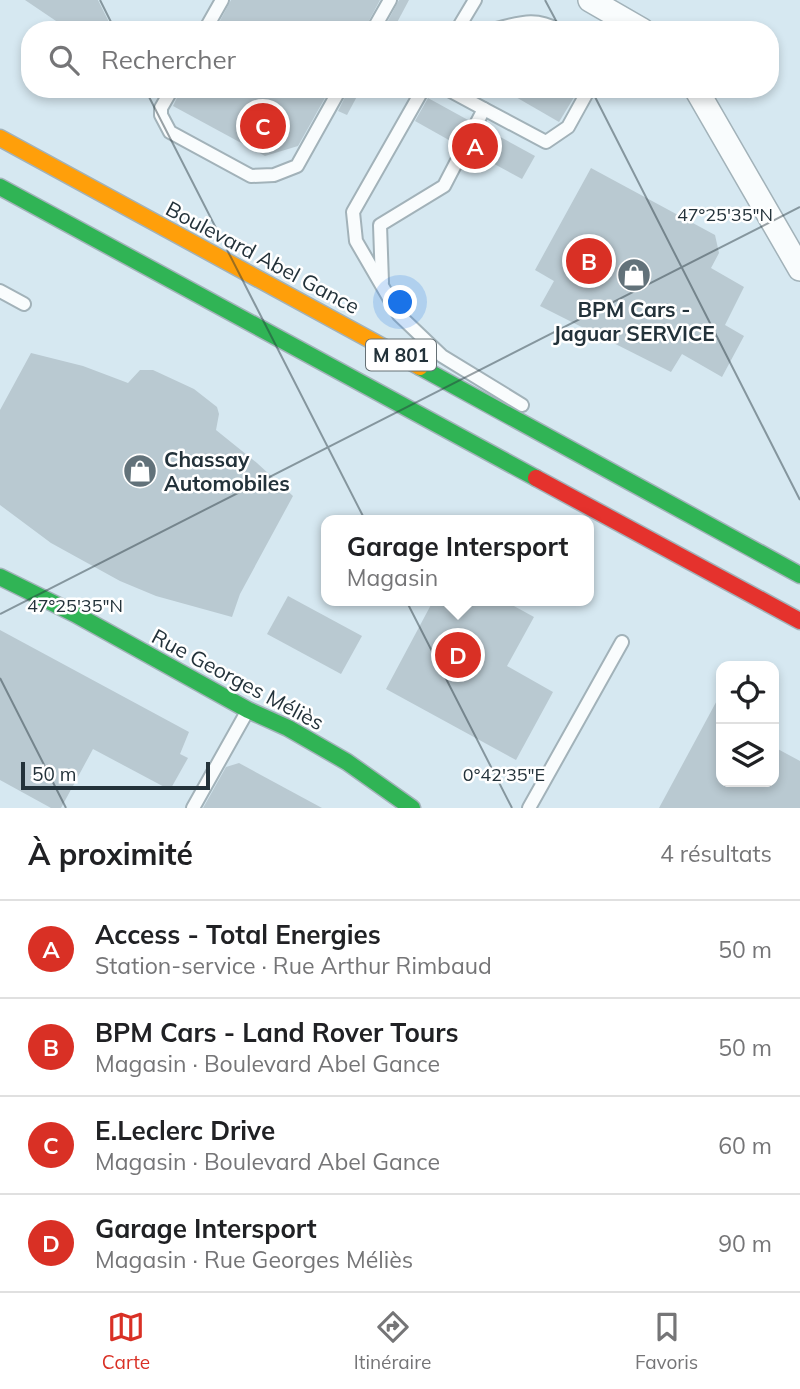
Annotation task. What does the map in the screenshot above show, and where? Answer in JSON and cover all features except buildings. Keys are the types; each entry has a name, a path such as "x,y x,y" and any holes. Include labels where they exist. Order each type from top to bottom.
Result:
{"main road":[{"name":"Boulevard Abel Gance","path":"0,138 800,575"},
{"name":"M 801","path":"0,187 800,621"},
{"name":"Rue Georges Méliès","path":"0,577 75,614 248,710 288,728 347,762 412,808"}],"street":[{"path":"590,0 626,21"},
{"path":"701,98 800,270"}],"lane":[{"path":"210,21 222,0"},
{"path":"378,21 390,0"},
{"path":"462,21 474,0"},
{"path":"167,98 161,108 161,115 170,132 251,176 274,175 297,166 335,98"},
{"path":"418,98 353,212 356,241 399,315 442,356 514,398 588,458"},
{"path":"464,98 546,142 568,127 584,98"},
{"path":"382,286 380,225 444,186 484,109"},
{"path":"2,294 24,304"},
{"path":"530,808 622,642"},
{"path":"193,808 248,710"}],"traffic: fast":[{"path":"0,187 536,478"},
{"path":"420,367 800,575"},
{"path":"0,577 75,614 248,710 288,728 347,762 412,808"}],"traffic: slow":[{"path":"0,138 420,367"}],"traffic: jam":[{"path":"536,478 800,621"}],"place":[{"name":"E.Leclerc Drive","path":"263,126"},
{"name":"Access - Total Energies","path":"475,146"},
{"name":"BPM Cars - Land Rover Tours","path":"589,261"},
{"name":"BPM Cars - Jaguar SERVICE","path":"634,275"},
{"name":"Chassay Automobiles","path":"140,471"},
{"name":"Garage Intersport","path":"458,655"}]}
